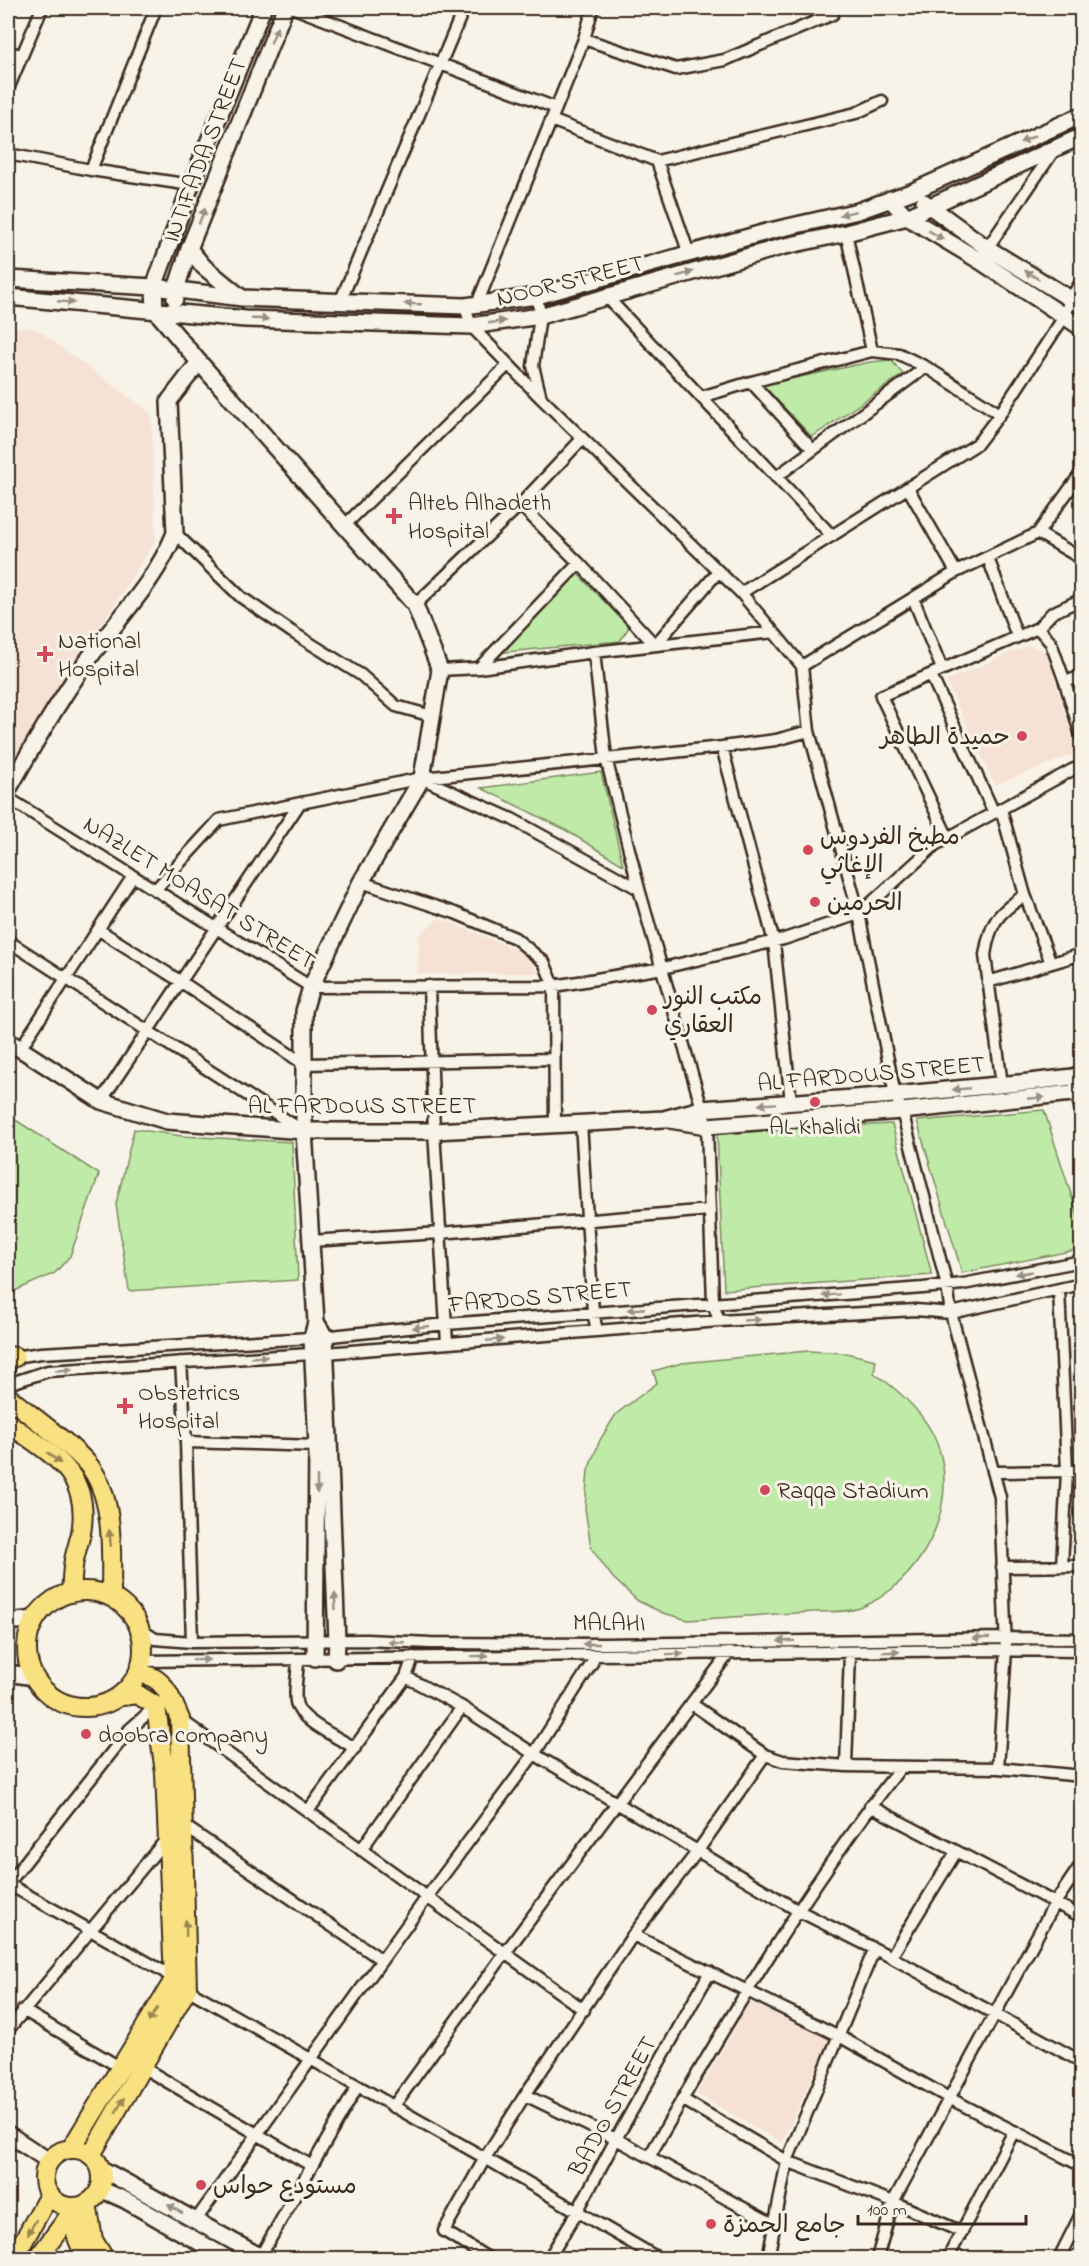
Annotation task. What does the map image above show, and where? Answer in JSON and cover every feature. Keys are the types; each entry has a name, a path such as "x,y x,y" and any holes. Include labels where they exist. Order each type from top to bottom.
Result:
{"main road":[{"name":"INTIFADA STREET","path":"155,310 154,286 191,185 264,8"},
{"name":"INTIFADA STREET","path":"172,330 176,289 189,249 285,8"},
{"name":"NOOR STREET","path":"8,279 154,286 242,298 340,302 471,305 537,296 858,211 911,192 1082,115"},
{"name":"NOOR STREET","path":"8,297 245,319 471,326 540,316 781,247 907,217 1082,136"},
{"path":"911,192 983,254 1064,317 1082,328"},
{"path":"890,199 907,217 1076,303"},
{"path":"189,249 204,267 242,298"},
{"path":"155,310 415,605 440,670 422,778 361,882 311,987 304,1011 304,1131 337,1641 336,1660"},
{"path":"8,790 68,688 133,602 166,552 175,533 169,401 199,362"},
{"name":"AL FARDOUS STREET","path":"14,1045 101,1101 167,1120 304,1131 434,1131 664,1119 706,1126 902,1111 1079,1093"},
{"name":"AL FARDOUS STREET","path":"664,1119 701,1109 895,1095 1077,1075"},
{"path":"315,1658 319,1346"},
{"path":"8,1397 86,1462 99,1482 106,1504 111,1551 111,1596"},
{"path":"8,1423 55,1458 73,1475 82,1497 81,1532 73,1562 71,1593"},
{"path":"122,1696 141,1667 144,1645 134,1615 111,1596 91,1591 71,1593 57,1598 45,1607 35,1619 29,1633 27,1648 28,1663 34,1677 44,1690 57,1700 72,1706 88,1708 105,1704 122,1696 138,1694 156,1706 173,1773"},
{"path":"8,1622 35,1619"},
{"path":"38,2259 81,2205 100,2188 101,2182 95,2162 180,1985 173,1773 180,1719 166,1687 141,1667"},
{"path":"8,1673 34,1677"},
{"path":"71,2149 121,2068 180,1985"},
{"path":"8,2134 49,2161"},
{"path":"81,2205 62,2205 49,2195 43,2178 49,2161 57,2154 71,2149 78,2149 95,2162 261,2258"},
{"path":"100,2188 227,2259"},
{"path":"14,2259 49,2195"},
{"path":"81,2205 74,2228 87,2259"},
{"path":"81,2205 93,2240 104,2259"}],"street":[{"path":"8,89 42,8"},
{"path":"91,170 156,8"},
{"path":"294,8 556,108"},
{"path":"340,302 464,8"},
{"path":"593,8 584,39 556,108 471,305 471,326 582,439 741,593 802,666 809,731 859,914 895,1095 902,1111 947,1286 951,1313 1000,1497 1006,1650 998,1768"},
{"path":"584,39 676,69 725,60 833,14"},
{"path":"8,51 22,57"},
{"path":"551,120 657,161 856,113 882,101"},
{"path":"983,254 1056,147"},
{"path":"8,154 91,170 191,185"},
{"path":"657,161 689,254"},
{"path":"846,233 872,351"},
{"path":"741,593 977,444 1076,303 1082,281"},
{"path":"537,296 540,316 533,366 541,398"},
{"path":"606,296 832,536"},
{"path":"701,397 872,351 899,354 926,367 1000,414"},
{"path":"345,525 508,365"},
{"path":"776,477 926,367"},
{"path":"751,382 813,450"},
{"path":"415,605 520,505 582,439"},
{"path":"802,666 956,572 1038,533 1080,477"},
{"path":"908,488 956,572"},
{"path":"520,505 579,563 655,645"},
{"path":"175,533 241,597 361,675 396,706 432,716"},
{"path":"1038,533 1082,560"},
{"path":"988,558 1017,636"},
{"path":"479,668 579,563"},
{"path":"655,645 718,572"},
{"path":"913,598 942,669"},
{"path":"948,838 881,696 1038,628 1052,613 1082,599"},
{"path":"1038,628 1051,643 1082,740"},
{"path":"440,670 479,668 594,652 774,632"},
{"path":"594,652 606,758 639,889 706,1126 713,1303 719,1322"},
{"path":"931,675 998,811 1025,895 1051,963"},
{"path":"1065,682 1082,676"},
{"path":"155,890 219,819 422,778 722,747 776,740 809,731"},
{"path":"722,747 774,942 791,1102"},
{"name":"NAZLET MOASAT STREET","path":"8,798 311,987 554,986 663,968 774,942 859,914 935,845 1082,766"},
{"path":"422,778 512,819 639,889"},
{"path":"101,1101 300,803"},
{"path":"14,1045 67,980 133,876"},
{"path":"361,882 455,914 515,939 544,962 554,986 555,1125"},
{"path":"1002,1085 985,955 988,934 1003,910 1025,895"},
{"path":"99,930 304,1064 554,1059"},
{"path":"8,941 304,1131"},
{"path":"988,982 1082,954"},
{"path":"429,986 434,1131 447,1343"},
{"path":"1077,1075 1082,1114"},
{"path":"581,1123 593,1312 597,1331"},
{"path":"310,1240 440,1233 710,1210"},
{"name":"FARDOS STREET","path":"8,1384 48,1371 181,1362 319,1346 446,1324 947,1286 1082,1261"},
{"name":"FARDOS STREET","path":"10,1360 41,1353 447,1343 719,1322 916,1310 951,1313 1082,1284"},
{"path":"1059,1289 1067,1471 1062,1566"},
{"path":"181,1362 186,1443 192,1642"},
{"path":"186,1443 317,1446"},
{"path":"993,1472 1082,1471"},
{"path":"1002,1567 1082,1566"},
{"name":"MALAHI","path":"140,1629 155,1639 192,1642 316,1640 604,1644 1005,1638 1082,1639"},
{"name":"MALAHI","path":"141,1667 315,1658 336,1660 729,1653 1082,1651"},
{"path":"393,2107 729,1653"},
{"path":"846,1766 850,1653"},
{"path":"196,2220 427,1897 534,1754 592,1663 594,1655"},
{"path":"308,1811 406,1677 413,1657"},
{"path":"298,1659 296,1703 303,1715 355,1748"},
{"path":"406,1677 462,1707 534,1754 797,1910 891,1957 1082,2062"},
{"path":"692,1704 765,1755 783,1761 846,1766 998,1768 1082,1776"},
{"path":"156,1706 130,1729 8,1884 163,1971 180,1985 658,2259"},
{"path":"362,1850 462,1707"},
{"path":"180,1719 584,2010"},
{"path":"488,2259 444,2231 485,2158 525,2095 633,1935 697,1852 765,1755"},
{"path":"649,2157 797,1910 870,1806 901,1767"},
{"path":"870,1806 1082,1917"},
{"path":"8,2030 175,1829 382,1960"},
{"path":"891,1957 956,1852"},
{"path":"877,2259 893,2202 1055,1903 1082,1863"},
{"path":"633,1935 839,2036 949,2098 1082,2166"},
{"path":"768,2259 787,2161 874,1950"},
{"name":"BADO STREET","path":"549,2259 710,1972"},
{"path":"23,2010 121,2068"},
{"path":"142,2067 312,2166"},
{"path":"261,2258 357,2087"},
{"path":"525,2095 616,2139 775,2225"},
{"path":"682,2099 787,2161 893,2202 962,2232"},
{"path":"948,2259 1014,2131"},
{"path":"1059,2259 1082,2212"}],"shaded area":[{"name":"National Hospital","path":"8,328 35,328 151,413 156,540 8,769"},
{"path":"1029,645 1047,653 1077,753 995,785 946,681"},
{"path":"439,918 525,953 539,973 418,974 419,935"},
{"path":"750,2002 829,2039 782,2143 697,2094"}],"green space":[{"path":"891,360 903,374 812,437 763,385 870,362"},
{"path":"576,572 629,627 620,641 497,653"},
{"path":"601,772 623,865 562,828 481,788"},
{"path":"1044,1110 1081,1225 1081,1249 962,1273 917,1121"},
{"path":"8,1115 99,1174 70,1256 55,1273 8,1294"},
{"path":"892,1124 932,1275 724,1290 717,1132"},
{"path":"134,1129 182,1136 292,1142 298,1280 129,1291 116,1204"},
{"name":"Raqqa Stadium","path":"808,1351 846,1353 876,1360 874,1373 893,1387 919,1412 932,1432 943,1467 944,1492 939,1517 930,1540 917,1562 901,1581 882,1596 860,1608 849,1611 688,1620 663,1613 638,1601 613,1578 591,1548 585,1508 588,1470 600,1440 616,1414 657,1383 653,1371 682,1363"}],"place":[{"name":"Alteb Alhadeth Hospital","path":"394,516"},
{"name":"National Hospital","path":"45,654"},
{"name":"حميدة الطاهر","path":"1022,736"},
{"name":"مطبخ الفردوس الإغاثي","path":"808,850"},
{"name":"الحرمين","path":"815,902"},
{"name":"مكتب النور العقاري","path":"652,1010"},
{"name":"AL Khalidi","path":"815,1102"},
{"name":"Obstetrics Hospital","path":"125,1406"},
{"name":"Raqqa Stadium","path":"765,1490"},
{"name":"doobra company","path":"86,1734"},
{"name":"مستودع حواس","path":"201,2185"},
{"name":"جامع الحمزة","path":"711,2224"}]}
